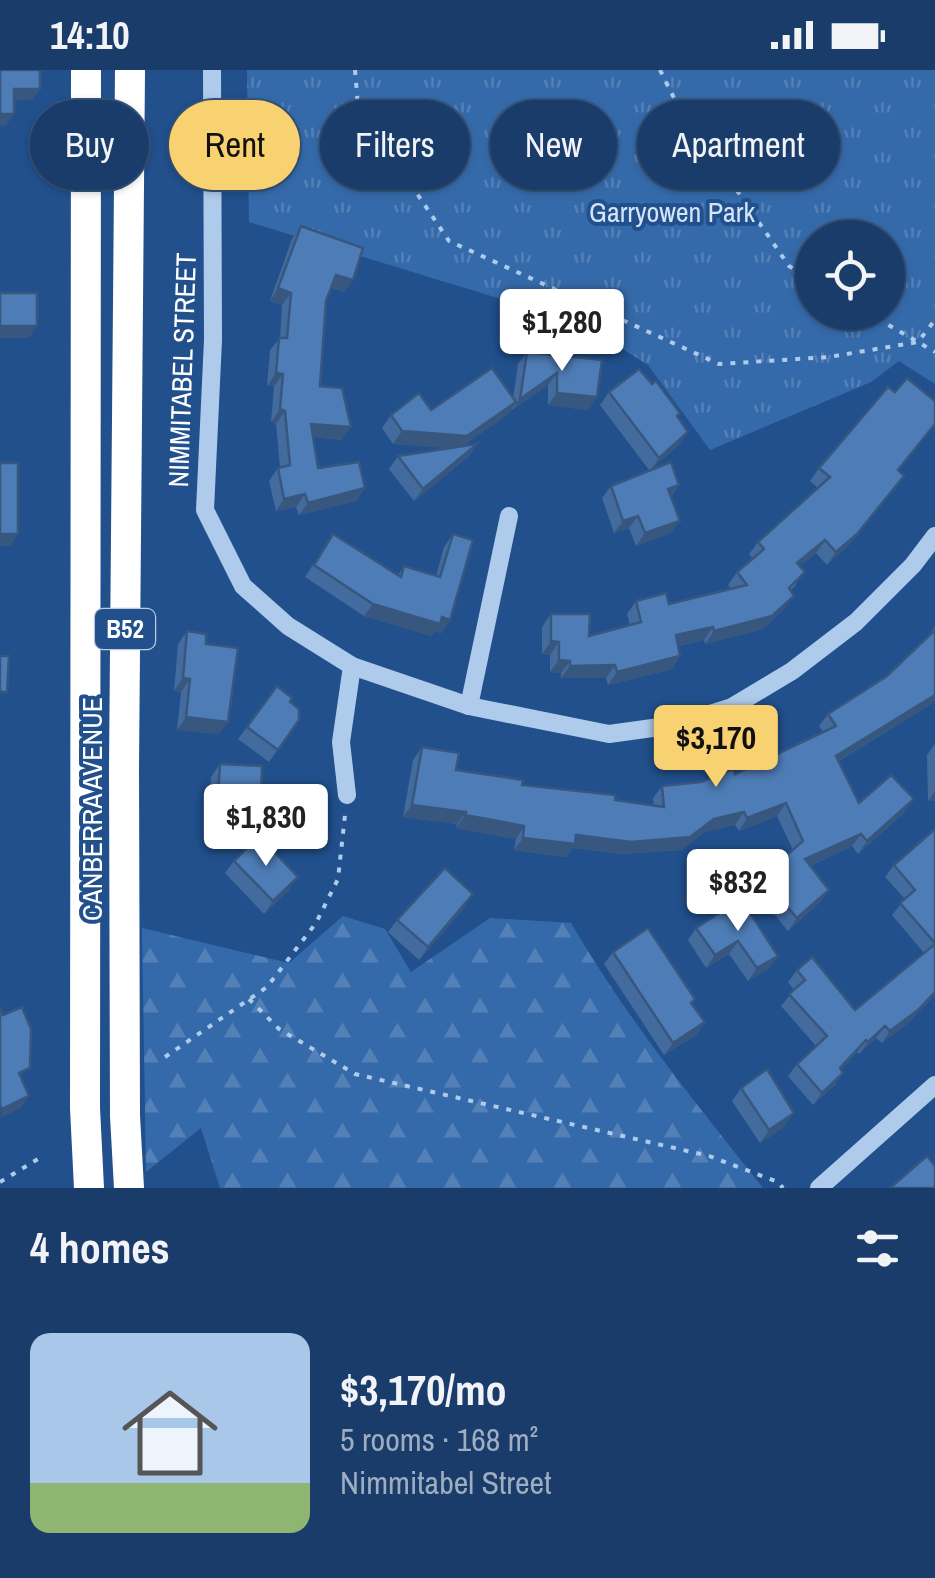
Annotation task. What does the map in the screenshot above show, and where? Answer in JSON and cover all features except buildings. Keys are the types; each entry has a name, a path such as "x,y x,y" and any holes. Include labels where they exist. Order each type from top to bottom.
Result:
{"highway":[{"name":"CANBERRA AVENUE","path":"86,70 89,1188"},
{"name":"CANBERRA AVENUE","path":"129,1188 125,1116 124,768 130,70"}],"street":[{"name":"NIMMITABEL STREET","path":"212,70 213,340 205,510 242,586 288,626 352,666 469,706 608,734 674,724 732,708 856,622 914,565 935,536"},
{"path":"469,706 509,516"},
{"path":"346,795 340,742 352,666"},
{"path":"819,1188 935,1085"}],"path":[{"path":"355,70 358,106 449,241 719,364 828,357 918,342 935,320"},
{"path":"660,70 676,102 795,270"},
{"path":"897,330 935,352"},
{"path":"165,1057 267,987 316,923 338,879 346,795"},
{"path":"249,1000 279,1029 355,1074 709,1156 778,1182 783,1188"},
{"path":"0,1182 38,1159"}],"green space":[{"name":"Garryowen Park","path":"247,70 935,70 935,384 899,361 871,382 710,450 648,365 599,334 547,313 249,222 249,190 300,190 300,100 247,100"},
{"path":"343,916 385,929 411,972 490,918 571,923 638,1026 763,1188 220,1188 201,1128 146,1172 142,928 289,963"}]}
